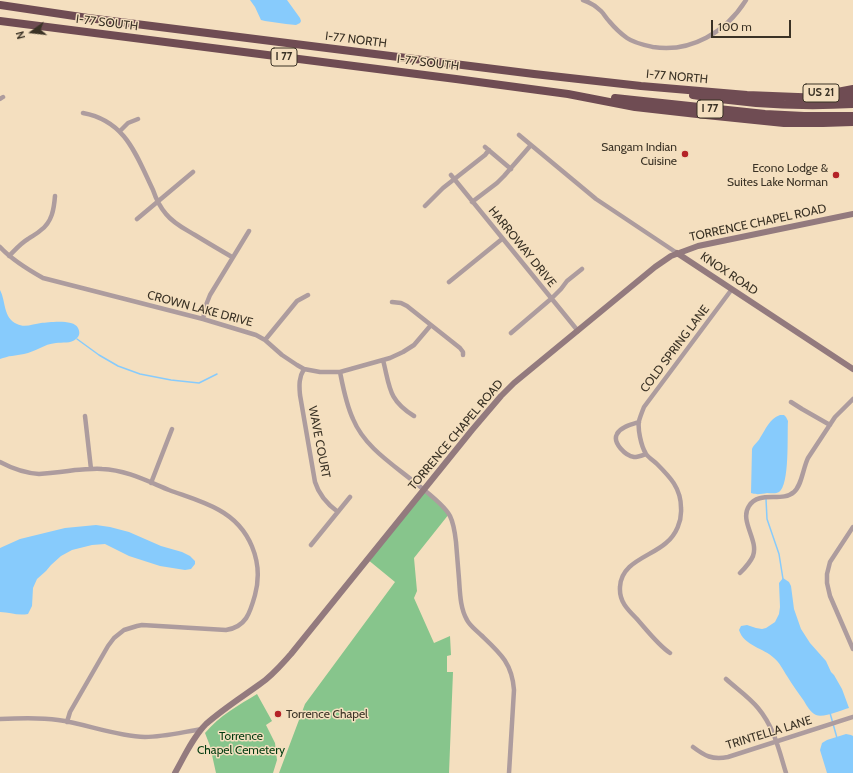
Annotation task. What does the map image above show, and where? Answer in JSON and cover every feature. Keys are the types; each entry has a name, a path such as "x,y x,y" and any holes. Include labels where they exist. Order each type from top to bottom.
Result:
{"highway":[{"name":"I-77 NORTH","path":"0,5 65,15 641,86 790,98 853,97"},
{"name":"I 77","path":"0,9 65,15"},
{"name":"I-77 SOUTH","path":"0,21 456,79 568,94 635,106 713,116 784,123 853,124"},
{"name":"I 77","path":"641,86 708,98 747,102 804,105 853,104"},
{"name":"US 21","path":"790,98 812,93 832,93 853,89"},
{"name":"I 77","path":"568,94 772,115 853,116"}],"street":[{"path":"583,0 600,10 618,31 628,39 638,43 662,48 697,42 708,37 730,22 746,0"},
{"path":"83,113 91,114 104,120 112,124 120,131 134,153 158,201 167,215 176,224 232,258"},
{"path":"120,131 128,123 138,119"},
{"name":"KNOX ROAD","path":"519,135 596,199 853,369"},
{"path":"472,202 497,183 531,145"},
{"path":"425,206 452,177 485,155 487,149 511,169"},
{"path":"137,218 193,172"},
{"name":"HARROWAY DRIVE","path":"452,177 578,331"},
{"path":"9,256 21,244 42,230 47,224 53,211 55,196"},
{"name":"TORRENCE CHAPEL ROAD","path":"175,773 202,729 221,712 275,672 285,661 423,489 501,396 514,383 655,267 677,253 698,246 853,214"},
{"path":"203,319 210,295 248,231"},
{"path":"449,282 502,239"},
{"name":"CROWN LAKE DRIVE","path":"0,247 9,256 43,278 203,319 256,335 265,340 288,360 304,369 320,372 340,372 390,358 409,349 418,341 431,325"},
{"path":"510,332 552,298 567,281 582,269"},
{"name":"COLD SPRING LANE","path":"670,652 661,646 629,611 620,597 620,584 622,575 626,569 659,549 672,538 678,527 682,513 680,499 675,483 666,472 646,454 642,446 639,432 639,422 644,407 732,290"},
{"path":"265,340 297,301 308,294"},
{"path":"392,302 401,303 407,306 460,348 463,355"},
{"path":"383,360 389,387 394,399 403,409 414,416"},
{"name":"WAVE COURT","path":"304,369 300,379 300,395 316,482 322,497 338,512"},
{"path":"340,372 348,405 353,419 363,438 379,454 423,489 447,511 454,524 460,595 464,614 467,621 473,628 495,648 505,660 510,668 512,677 514,690 509,773"},
{"path":"740,573 749,564 754,552 753,542 746,519 748,507 759,498 784,496 795,491 805,463 839,412 853,399"},
{"path":"791,402 802,410 830,425"},
{"path":"85,416 90,469"},
{"path":"639,422 624,428 617,434 616,440 619,447 627,454 634,457 646,454"},
{"path":"151,483 172,429"},
{"path":"0,462 16,470 32,474 90,469 113,470 128,474 219,510 227,515 243,530 251,545 256,560 256,591 251,608 244,622 237,627 226,630 142,625 130,628 120,633 108,646 70,712 67,722"},
{"path":"311,545 350,497"},
{"path":"853,527 830,562 827,574 827,584 830,596 853,649"},
{"path":"726,679 759,709 770,727 786,773"},
{"name":"TRINTELLA LANE","path":"693,747 705,756 712,758 735,756 853,717"},
{"path":"0,719 45,719 145,737 202,729"}],"green space":[{"path":"423,490 449,514 414,558 417,591 414,598 434,643 450,636 451,655 447,656 447,672 453,672 449,773 279,773 305,704 395,582 367,559"},
{"name":"Torrence Chapel Cemetery","path":"257,694 272,721 266,725 275,743 277,760 273,773 216,773 210,746 205,733 223,716"}],"water":[{"path":"250,0 287,0 301,21 296,25 261,20"},
{"path":"0,290 7,314 12,321 26,326 50,322 72,323 78,328 78,337 72,342 52,344 28,353 0,359"},
{"path":"780,415 784,415 788,421 787,459 783,487 776,493 751,493 752,449 770,422"},
{"path":"96,525 129,532 161,546 182,552 190,556 195,561 195,564 191,569 185,570 160,566 129,556 105,544 92,545 72,550 61,556 37,579 33,588 32,606 28,614 20,615 0,612 0,548 20,539 65,528"},
{"path":"783,578 789,582 791,586 794,609 801,629 810,643 826,661 842,689 849,708 819,716 814,714 809,709 776,660 745,640 739,630 741,626 747,625 762,629 775,622 779,614 780,607 779,583"},
{"path":"846,734 853,736 853,773 827,773 820,750 822,743"}],"waterway":[{"path":"77,339 99,355 118,366 140,374 171,380 199,383 217,374"},
{"path":"766,499 767,519 779,554 783,579"},
{"path":"830,713 837,738"}],"place":[{"name":"Sangam Indian Cuisine","path":"685,154"},
{"name":"Econo Lodge & Suites Lake Norman","path":"836,175"},
{"name":"Torrence Chapel","path":"278,714"}]}
